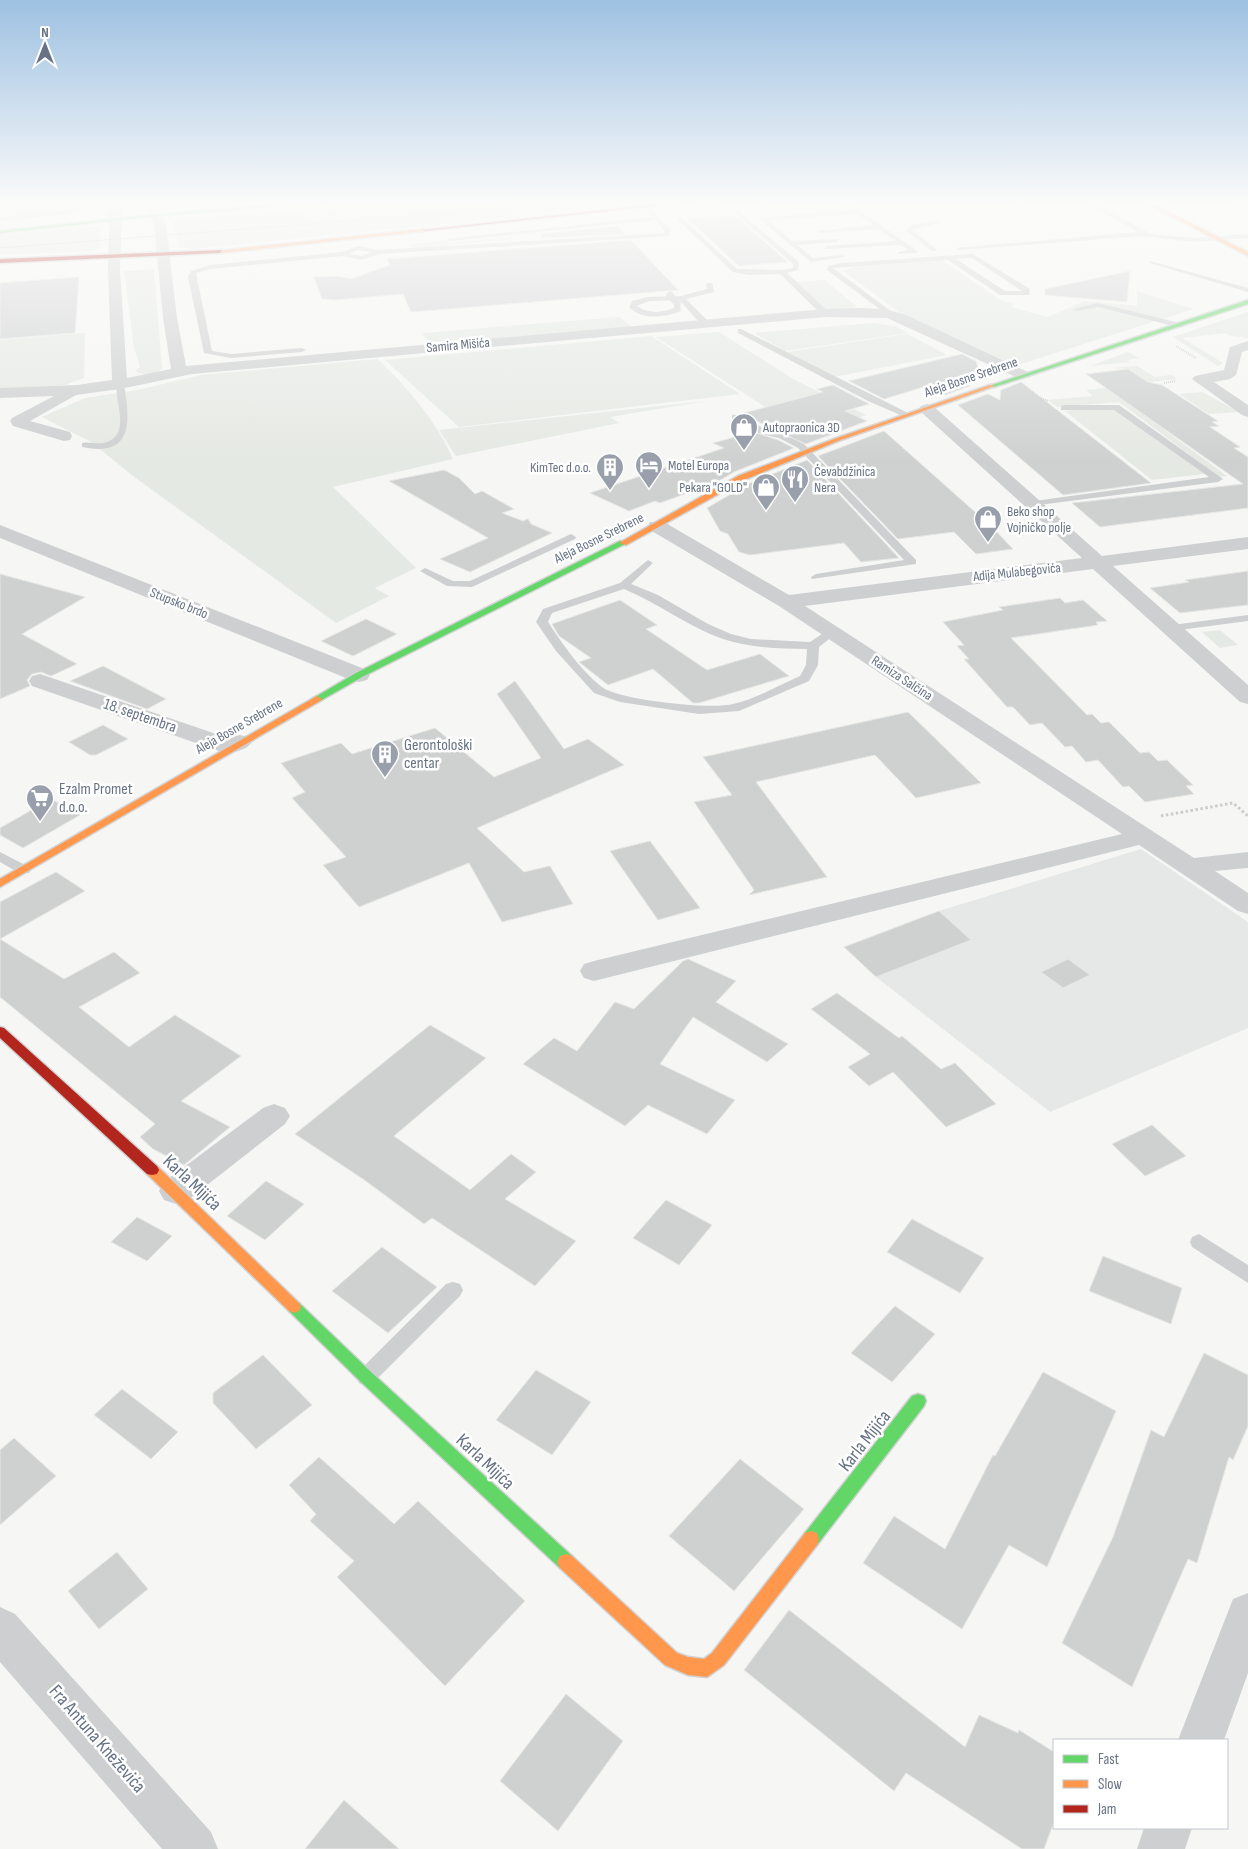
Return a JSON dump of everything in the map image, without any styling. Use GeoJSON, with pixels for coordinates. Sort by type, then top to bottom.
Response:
{"type":"FeatureCollection","features":[{"type":"Feature","properties":{"kind":"street"},"geometry":{"type":"LineString","coordinates":[[116,289],[120,384]]}},
{"type":"Feature","properties":{"kind":"street"},"geometry":{"type":"LineString","coordinates":[[167,289],[179,371]]}},
{"type":"Feature","properties":{"kind":"street","name":"Aleja Bosne Srebrene"},"geometry":{"type":"LineString","coordinates":[[0,884],[240,742],[359,675],[657,526],[741,478],[807,451],[908,415],[1248,302]]}},
{"type":"Feature","properties":{"kind":"street","name":"Samira Mišića"},"geometry":{"type":"LineString","coordinates":[[76,390],[120,384],[179,371],[705,323],[860,312],[889,314],[1024,375]]}},
{"type":"Feature","properties":{"kind":"street"},"geometry":{"type":"LineString","coordinates":[[1248,345],[1235,350],[1231,372],[1225,376],[1200,379],[1248,412]]}},
{"type":"Feature","properties":{"kind":"street"},"geometry":{"type":"LineString","coordinates":[[0,392],[76,390]]}},
{"type":"Feature","properties":{"kind":"street"},"geometry":{"type":"LineString","coordinates":[[64,436],[19,423],[18,421],[76,390]]}},
{"type":"Feature","properties":{"kind":"street"},"geometry":{"type":"LineString","coordinates":[[926,409],[1100,562],[1248,697]]}},
{"type":"Feature","properties":{"kind":"street","name":"Ramiza Salčina"},"geometry":{"type":"LineString","coordinates":[[657,526],[786,602],[1150,826],[1190,866],[1248,906]]}},
{"type":"Feature","properties":{"kind":"street","name":"Stupsko brdo"},"geometry":{"type":"LineString","coordinates":[[0,531],[359,675]]}},
{"type":"Feature","properties":{"kind":"street","name":"Adija Mulabegovića"},"geometry":{"type":"LineString","coordinates":[[786,602],[1248,543]]}},
{"type":"Feature","properties":{"kind":"street","name":"18. septembra"},"geometry":{"type":"LineString","coordinates":[[40,682],[227,746],[240,742]]}},
{"type":"Feature","properties":{"kind":"street"},"geometry":{"type":"LineString","coordinates":[[594,971],[1150,826]]}},
{"type":"Feature","properties":{"kind":"street"},"geometry":{"type":"LineString","coordinates":[[1190,866],[1248,860]]}},
{"type":"Feature","properties":{"kind":"street","name":"Karla Mijića"},"geometry":{"type":"LineString","coordinates":[[0,1031],[176,1191],[366,1376],[671,1659],[688,1666],[707,1668],[718,1659],[918,1401]]}},
{"type":"Feature","properties":{"kind":"street"},"geometry":{"type":"LineString","coordinates":[[176,1191],[274,1116]]}},
{"type":"Feature","properties":{"kind":"street"},"geometry":{"type":"LineString","coordinates":[[1201,1739],[1248,1614]]}},
{"type":"Feature","properties":{"kind":"street","name":"Fra Antuna Kneževića"},"geometry":{"type":"LineString","coordinates":[[0,1629],[194,1849]]}},
{"type":"Feature","properties":{"kind":"street"},"geometry":{"type":"LineString","coordinates":[[1160,1849],[1168,1829]]}},
{"type":"Feature","properties":{"kind":"lane"},"geometry":{"type":"LineString","coordinates":[[195,289],[208,353],[231,356],[302,350]]}},
{"type":"Feature","properties":{"kind":"lane"},"geometry":{"type":"LineString","coordinates":[[679,300],[678,309],[665,313],[641,312],[633,307],[635,303],[643,300],[679,300],[711,289]]}},
{"type":"Feature","properties":{"kind":"lane"},"geometry":{"type":"LineString","coordinates":[[800,289],[825,313]]}},
{"type":"Feature","properties":{"kind":"lane"},"geometry":{"type":"LineString","coordinates":[[856,289],[889,314]]}},
{"type":"Feature","properties":{"kind":"lane"},"geometry":{"type":"LineString","coordinates":[[997,289],[1003,293],[1026,293],[1027,291],[1024,289]]}},
{"type":"Feature","properties":{"kind":"lane"},"geometry":{"type":"LineString","coordinates":[[669,293],[705,323]]}},
{"type":"Feature","properties":{"kind":"lane"},"geometry":{"type":"LineString","coordinates":[[1076,309],[1098,305],[1177,325]]}},
{"type":"Feature","properties":{"kind":"lane"},"geometry":{"type":"LineString","coordinates":[[741,331],[871,399],[908,415]]}},
{"type":"Feature","properties":{"kind":"lane"},"geometry":{"type":"LineString","coordinates":[[85,445],[111,444],[122,436],[126,428],[120,384]]}},
{"type":"Feature","properties":{"kind":"lane"},"geometry":{"type":"LineString","coordinates":[[1034,504],[1218,479],[1116,406],[1064,408]]}},
{"type":"Feature","properties":{"kind":"lane"},"geometry":{"type":"LineString","coordinates":[[735,417],[764,432],[782,436],[807,451],[912,562],[816,577]]}},
{"type":"Feature","properties":{"kind":"lane"},"geometry":{"type":"LineString","coordinates":[[425,571],[451,584],[472,584],[570,538]]}},
{"type":"Feature","properties":{"kind":"lane"},"geometry":{"type":"LineString","coordinates":[[648,563],[624,585],[547,611],[542,622],[560,649],[598,690],[620,698],[699,710],[734,708],[805,678],[812,665],[813,646]]}},
{"type":"Feature","properties":{"kind":"lane"},"geometry":{"type":"LineString","coordinates":[[624,585],[654,597],[704,626],[727,636],[775,645],[813,646],[832,632]]}},
{"type":"Feature","properties":{"kind":"lane"},"geometry":{"type":"LineString","coordinates":[[1172,628],[1248,618]]}},
{"type":"Feature","properties":{"kind":"lane"},"geometry":{"type":"LineString","coordinates":[[0,856],[24,870]]}},
{"type":"Feature","properties":{"kind":"lane"},"geometry":{"type":"LineString","coordinates":[[1199,1242],[1248,1275]]}},
{"type":"Feature","properties":{"kind":"lane"},"geometry":{"type":"LineString","coordinates":[[366,1376],[453,1290]]}},
{"type":"Feature","properties":{"kind":"path"},"geometry":{"type":"LineString","coordinates":[[1027,394],[1064,408]]}},
{"type":"Feature","properties":{"kind":"path"},"geometry":{"type":"LineString","coordinates":[[1150,826],[1233,803],[1248,816]]}},
{"type":"Feature","properties":{"kind":"shaded area"},"geometry":{"type":"Polygon","coordinates":[[[126,289],[156,289],[162,369],[153,374],[135,371],[140,367],[134,348],[126,289]]]}},
{"type":"Feature","properties":{"kind":"shaded area"},"geometry":{"type":"Polygon","coordinates":[[[803,289],[836,289],[857,307],[824,310],[803,289]]]}},
{"type":"Feature","properties":{"kind":"shaded area"},"geometry":{"type":"Polygon","coordinates":[[[868,289],[984,289],[1000,300],[1014,304],[1011,307],[1048,317],[1085,301],[1137,306],[1137,291],[1193,309],[1021,364],[1011,363],[903,315],[868,289]]]}},
{"type":"Feature","properties":{"kind":"shaded area"},"geometry":{"type":"Polygon","coordinates":[[[1248,312],[1248,339],[1225,333],[1182,338],[1223,363],[1218,366],[1173,337],[1248,312]]]}},
{"type":"Feature","properties":{"kind":"shaded area"},"geometry":{"type":"Polygon","coordinates":[[[620,317],[631,327],[446,343],[427,340],[422,333],[620,317]]]}},
{"type":"Feature","properties":{"kind":"shaded area"},"geometry":{"type":"Polygon","coordinates":[[[875,323],[897,327],[908,333],[785,351],[754,333],[875,323]]]}},
{"type":"Feature","properties":{"kind":"shaded area"},"geometry":{"type":"Polygon","coordinates":[[[719,332],[795,380],[866,415],[811,436],[656,337],[719,332]]]}},
{"type":"Feature","properties":{"kind":"shaded area"},"geometry":{"type":"Polygon","coordinates":[[[85,333],[84,378],[65,385],[0,389],[0,340],[85,333]]]}},
{"type":"Feature","properties":{"kind":"shaded area"},"geometry":{"type":"Polygon","coordinates":[[[907,334],[947,355],[834,377],[787,352],[907,334]]]}},
{"type":"Feature","properties":{"kind":"shaded area"},"geometry":{"type":"Polygon","coordinates":[[[651,336],[740,394],[459,427],[385,360],[651,336]]]}},
{"type":"Feature","properties":{"kind":"shaded area"},"geometry":{"type":"Polygon","coordinates":[[[1128,352],[1139,358],[1127,360],[1130,362],[1090,366],[1128,352]]]}},
{"type":"Feature","properties":{"kind":"shaded area"},"geometry":{"type":"Polygon","coordinates":[[[377,359],[399,380],[430,418],[447,445],[453,459],[333,487],[416,568],[375,588],[389,596],[336,623],[133,476],[91,442],[42,417],[85,398],[138,390],[201,375],[377,359]]]}},
{"type":"Feature","properties":{"kind":"shaded area"},"geometry":{"type":"Polygon","coordinates":[[[1137,366],[1155,377],[1172,375],[1177,379],[1149,382],[1129,369],[1111,368],[1137,366]]]}},
{"type":"Feature","properties":{"kind":"shaded area"},"geometry":{"type":"Polygon","coordinates":[[[1116,387],[1166,431],[1227,476],[1219,477],[1119,402],[1057,407],[1048,400],[1093,396],[1086,390],[1116,387]]]}},
{"type":"Feature","properties":{"kind":"shaded area"},"geometry":{"type":"Polygon","coordinates":[[[1202,392],[1239,412],[1209,414],[1179,394],[1202,392]]]}},
{"type":"Feature","properties":{"kind":"shaded area"},"geometry":{"type":"Polygon","coordinates":[[[706,401],[610,417],[619,423],[456,456],[439,430],[706,401]]]}},
{"type":"Feature","properties":{"kind":"shaded area"},"geometry":{"type":"Polygon","coordinates":[[[1111,407],[1205,474],[1152,480],[1065,411],[1111,407]]]}},
{"type":"Feature","properties":{"kind":"shaded area"},"geometry":{"type":"Polygon","coordinates":[[[1220,630],[1238,645],[1220,648],[1202,632],[1220,630]]]}},
{"type":"Feature","properties":{"kind":"shaded area"},"geometry":{"type":"Polygon","coordinates":[[[1141,849],[1248,922],[1248,1028],[1050,1112],[876,977],[970,940],[939,911],[1141,849]]]}},
{"type":"Feature","properties":{"kind":"building"},"geometry":{"type":"Polygon","coordinates":[[[0,289],[78,289],[75,333],[0,339],[0,289]]]}},
{"type":"Feature","properties":{"kind":"building"},"geometry":{"type":"Polygon","coordinates":[[[318,289],[678,290],[411,312],[403,294],[335,300],[322,299],[318,289]]]}},
{"type":"Feature","properties":{"kind":"building"},"geometry":{"type":"Polygon","coordinates":[[[1045,289],[1128,289],[1127,302],[1045,295],[1045,289]]]}},
{"type":"Feature","properties":{"kind":"building"},"geometry":{"type":"Polygon","coordinates":[[[962,354],[976,361],[979,371],[953,378],[970,386],[945,395],[933,384],[884,399],[849,381],[962,354]]]}},
{"type":"Feature","properties":{"kind":"building"},"geometry":{"type":"Polygon","coordinates":[[[1128,369],[1148,382],[1162,385],[1218,421],[1212,422],[1219,426],[1210,427],[1240,447],[1234,448],[1248,457],[1248,508],[1100,527],[1072,503],[1243,484],[1086,374],[1128,369]]]}},
{"type":"Feature","properties":{"kind":"building"},"geometry":{"type":"Polygon","coordinates":[[[1021,382],[1151,483],[1063,495],[958,405],[988,394],[1000,400],[1001,390],[1021,382]]]}},
{"type":"Feature","properties":{"kind":"building"},"geometry":{"type":"Polygon","coordinates":[[[833,385],[869,404],[845,411],[867,421],[806,444],[769,428],[744,413],[823,392],[817,389],[833,385]]]}},
{"type":"Feature","properties":{"kind":"building"},"geometry":{"type":"Polygon","coordinates":[[[884,431],[993,528],[1013,549],[976,554],[954,532],[898,539],[818,456],[884,431]]]}},
{"type":"Feature","properties":{"kind":"building"},"geometry":{"type":"Polygon","coordinates":[[[754,432],[794,448],[734,472],[698,493],[696,490],[660,503],[655,501],[629,511],[590,493],[724,448],[713,443],[754,432]]]}},
{"type":"Feature","properties":{"kind":"building"},"geometry":{"type":"Polygon","coordinates":[[[807,460],[899,558],[861,562],[844,543],[750,555],[739,552],[728,534],[720,531],[707,508],[748,484],[807,460]]]}},
{"type":"Feature","properties":{"kind":"building"},"geometry":{"type":"Polygon","coordinates":[[[444,470],[459,478],[475,494],[482,491],[514,509],[502,513],[523,521],[528,519],[531,524],[552,533],[470,572],[440,559],[488,538],[389,481],[444,470]]]}},
{"type":"Feature","properties":{"kind":"building"},"geometry":{"type":"Polygon","coordinates":[[[1248,571],[1248,605],[1180,613],[1150,588],[1189,582],[1185,580],[1248,571]]]}},
{"type":"Feature","properties":{"kind":"building"},"geometry":{"type":"Polygon","coordinates":[[[0,574],[85,597],[22,634],[77,664],[51,676],[41,672],[32,674],[27,680],[30,686],[0,699],[0,574]]]}},
{"type":"Feature","properties":{"kind":"building"},"geometry":{"type":"Polygon","coordinates":[[[1060,598],[1065,603],[1083,600],[1107,621],[1096,622],[1098,625],[1011,638],[1087,715],[1092,714],[1101,723],[1109,722],[1140,753],[1149,752],[1158,761],[1167,760],[1193,785],[1186,786],[1194,794],[1145,802],[1129,786],[1123,787],[1098,760],[1086,762],[1072,746],[1065,747],[1042,723],[1030,725],[1013,707],[1007,707],[964,659],[969,659],[957,646],[964,645],[943,622],[1003,610],[999,607],[1060,598]]]}},
{"type":"Feature","properties":{"kind":"building"},"geometry":{"type":"Polygon","coordinates":[[[620,600],[657,625],[646,629],[707,670],[760,654],[789,676],[699,703],[693,703],[653,669],[608,685],[579,662],[591,658],[559,636],[552,624],[620,600]]]}},
{"type":"Feature","properties":{"kind":"building"},"geometry":{"type":"Polygon","coordinates":[[[366,619],[397,634],[353,656],[321,641],[366,619]]]}},
{"type":"Feature","properties":{"kind":"building"},"geometry":{"type":"Polygon","coordinates":[[[103,666],[166,699],[147,709],[70,681],[103,666]]]}},
{"type":"Feature","properties":{"kind":"building"},"geometry":{"type":"Polygon","coordinates":[[[515,681],[564,749],[588,739],[624,765],[477,828],[524,872],[550,866],[573,904],[502,922],[469,863],[359,907],[323,865],[346,857],[292,798],[305,792],[281,763],[341,743],[352,754],[435,728],[494,777],[541,758],[497,694],[515,681]]]}},
{"type":"Feature","properties":{"kind":"building"},"geometry":{"type":"Polygon","coordinates":[[[908,712],[981,783],[916,798],[875,755],[756,782],[827,877],[749,895],[754,890],[694,802],[732,795],[703,757],[908,712]]]}},
{"type":"Feature","properties":{"kind":"building"},"geometry":{"type":"Polygon","coordinates":[[[103,725],[128,739],[96,755],[90,755],[69,742],[103,725]]]}},
{"type":"Feature","properties":{"kind":"building","name":"Ezalm Promet d.o.o."},"geometry":{"type":"Polygon","coordinates":[[[51,799],[80,815],[23,848],[0,835],[0,828],[51,799]]]}},
{"type":"Feature","properties":{"kind":"building"},"geometry":{"type":"Polygon","coordinates":[[[650,841],[700,908],[658,920],[610,851],[650,841]]]}},
{"type":"Feature","properties":{"kind":"building"},"geometry":{"type":"Polygon","coordinates":[[[56,872],[85,891],[0,939],[0,902],[56,872]]]}},
{"type":"Feature","properties":{"kind":"building"},"geometry":{"type":"Polygon","coordinates":[[[939,911],[971,940],[876,977],[844,947],[939,911]]]}},
{"type":"Feature","properties":{"kind":"building"},"geometry":{"type":"Polygon","coordinates":[[[0,939],[64,979],[114,952],[140,973],[79,1007],[129,1047],[175,1015],[241,1056],[181,1101],[230,1127],[184,1165],[153,1149],[140,1137],[155,1124],[0,997],[0,939]]]}},
{"type":"Feature","properties":{"kind":"building"},"geometry":{"type":"Polygon","coordinates":[[[688,959],[736,981],[716,1002],[788,1044],[767,1062],[693,1017],[660,1064],[735,1100],[707,1134],[648,1105],[625,1126],[523,1064],[554,1038],[577,1051],[615,1002],[634,1009],[683,961],[688,959]]]}},
{"type":"Feature","properties":{"kind":"building"},"geometry":{"type":"Polygon","coordinates":[[[1068,959],[1090,975],[1063,988],[1041,972],[1068,959]]]}},
{"type":"Feature","properties":{"kind":"building"},"geometry":{"type":"Polygon","coordinates":[[[837,993],[899,1038],[902,1036],[941,1069],[955,1063],[996,1104],[946,1127],[893,1072],[869,1086],[848,1067],[870,1054],[811,1009],[837,993]]]}},
{"type":"Feature","properties":{"kind":"building"},"geometry":{"type":"Polygon","coordinates":[[[430,1025],[486,1058],[394,1136],[470,1190],[511,1154],[536,1172],[505,1199],[576,1241],[535,1286],[432,1218],[424,1224],[363,1179],[295,1134],[430,1025]]]}},
{"type":"Feature","properties":{"kind":"building"},"geometry":{"type":"Polygon","coordinates":[[[1152,1125],[1186,1156],[1145,1176],[1112,1144],[1152,1125]]]}},
{"type":"Feature","properties":{"kind":"building"},"geometry":{"type":"Polygon","coordinates":[[[266,1181],[304,1204],[265,1240],[227,1216],[266,1181]]]}},
{"type":"Feature","properties":{"kind":"building"},"geometry":{"type":"Polygon","coordinates":[[[666,1200],[712,1225],[679,1265],[633,1238],[666,1200]]]}},
{"type":"Feature","properties":{"kind":"building"},"geometry":{"type":"Polygon","coordinates":[[[137,1217],[172,1236],[147,1261],[111,1242],[137,1217]]]}},
{"type":"Feature","properties":{"kind":"building"},"geometry":{"type":"Polygon","coordinates":[[[912,1219],[984,1258],[960,1293],[887,1252],[912,1219]]]}},
{"type":"Feature","properties":{"kind":"building"},"geometry":{"type":"Polygon","coordinates":[[[382,1247],[437,1287],[388,1333],[332,1291],[382,1247]]]}},
{"type":"Feature","properties":{"kind":"building"},"geometry":{"type":"Polygon","coordinates":[[[1103,1256],[1182,1288],[1171,1324],[1089,1291],[1103,1256]]]}},
{"type":"Feature","properties":{"kind":"building"},"geometry":{"type":"Polygon","coordinates":[[[895,1306],[935,1334],[892,1382],[851,1353],[895,1306]]]}},
{"type":"Feature","properties":{"kind":"building"},"geometry":{"type":"Polygon","coordinates":[[[1204,1353],[1248,1375],[1248,1426],[1233,1460],[1229,1457],[1197,1563],[1188,1559],[1132,1687],[1062,1643],[1113,1537],[1151,1430],[1164,1437],[1204,1353]]]}},
{"type":"Feature","properties":{"kind":"building"},"geometry":{"type":"Polygon","coordinates":[[[263,1355],[312,1405],[256,1449],[213,1403],[213,1393],[263,1355]]]}},
{"type":"Feature","properties":{"kind":"building"},"geometry":{"type":"Polygon","coordinates":[[[536,1370],[591,1402],[552,1455],[496,1420],[536,1370]]]}},
{"type":"Feature","properties":{"kind":"building"},"geometry":{"type":"Polygon","coordinates":[[[1043,1372],[1116,1411],[1047,1567],[1009,1545],[962,1629],[863,1563],[894,1516],[945,1549],[993,1455],[995,1456],[1043,1372]]]}},
{"type":"Feature","properties":{"kind":"building"},"geometry":{"type":"Polygon","coordinates":[[[122,1389],[178,1432],[151,1459],[94,1415],[122,1389]]]}},
{"type":"Feature","properties":{"kind":"building"},"geometry":{"type":"Polygon","coordinates":[[[14,1438],[56,1476],[0,1525],[0,1450],[14,1438]]]}},
{"type":"Feature","properties":{"kind":"building"},"geometry":{"type":"Polygon","coordinates":[[[319,1457],[394,1524],[418,1501],[525,1601],[445,1686],[337,1577],[354,1561],[310,1521],[316,1514],[289,1485],[319,1457]]]}},
{"type":"Feature","properties":{"kind":"building"},"geometry":{"type":"Polygon","coordinates":[[[740,1459],[804,1509],[734,1591],[669,1536],[740,1459]]]}},
{"type":"Feature","properties":{"kind":"building"},"geometry":{"type":"Polygon","coordinates":[[[117,1552],[148,1589],[99,1629],[68,1591],[117,1552]]]}},
{"type":"Feature","properties":{"kind":"building"},"geometry":{"type":"Polygon","coordinates":[[[789,1610],[965,1747],[979,1715],[1018,1733],[1019,1730],[1053,1751],[1053,1825],[1044,1849],[1022,1849],[906,1773],[894,1791],[744,1670],[789,1610]]]}},
{"type":"Feature","properties":{"kind":"building"},"geometry":{"type":"Polygon","coordinates":[[[566,1694],[623,1741],[558,1831],[500,1781],[566,1694]]]}},
{"type":"Feature","properties":{"kind":"building"},"geometry":{"type":"Polygon","coordinates":[[[344,1800],[399,1849],[305,1849],[344,1800]]]}},
{"type":"Feature","properties":{"kind":"traffic: fast"},"geometry":{"type":"LineString","coordinates":[[992,386],[1248,302]]}},
{"type":"Feature","properties":{"kind":"traffic: fast"},"geometry":{"type":"LineString","coordinates":[[317,699],[359,675],[623,543]]}},
{"type":"Feature","properties":{"kind":"traffic: fast"},"geometry":{"type":"LineString","coordinates":[[294,1307],[366,1377],[566,1562]]}},
{"type":"Feature","properties":{"kind":"traffic: fast"},"geometry":{"type":"LineString","coordinates":[[811,1539],[918,1401]]}},
{"type":"Feature","properties":{"kind":"traffic: slow"},"geometry":{"type":"LineString","coordinates":[[623,543],[741,478],[836,440],[992,386]]}},
{"type":"Feature","properties":{"kind":"traffic: slow"},"geometry":{"type":"LineString","coordinates":[[0,884],[317,699]]}},
{"type":"Feature","properties":{"kind":"traffic: slow"},"geometry":{"type":"LineString","coordinates":[[152,1170],[294,1307]]}},
{"type":"Feature","properties":{"kind":"traffic: slow"},"geometry":{"type":"LineString","coordinates":[[566,1562],[671,1659],[688,1666],[707,1668],[718,1659],[811,1539]]}},
{"type":"Feature","properties":{"kind":"traffic: jam"},"geometry":{"type":"LineString","coordinates":[[0,1031],[152,1170]]}},
{"type":"Feature","properties":{"kind":"place","name":"Autopraonica 3D"},"geometry":{"type":"Point","coordinates":[744,451]}},
{"type":"Feature","properties":{"kind":"place","name":"Motel Europa"},"geometry":{"type":"Point","coordinates":[649,489]}},
{"type":"Feature","properties":{"kind":"place","name":"KimTec d.o.o."},"geometry":{"type":"Point","coordinates":[610,491]}},
{"type":"Feature","properties":{"kind":"place","name":"Ćevabdžinica Nera"},"geometry":{"type":"Point","coordinates":[795,503]}},
{"type":"Feature","properties":{"kind":"place","name":"Pekara \"GOLD\""},"geometry":{"type":"Point","coordinates":[766,511]}},
{"type":"Feature","properties":{"kind":"place","name":"Beko shop Vojničko polje"},"geometry":{"type":"Point","coordinates":[988,543]}},
{"type":"Feature","properties":{"kind":"place","name":"Gerontološki centar"},"geometry":{"type":"Point","coordinates":[385,778]}},
{"type":"Feature","properties":{"kind":"place","name":"Ezalm Promet d.o.o."},"geometry":{"type":"Point","coordinates":[40,822]}}]}
